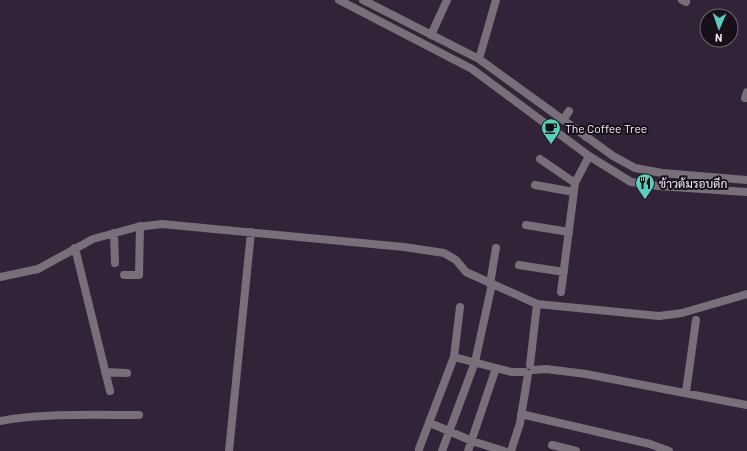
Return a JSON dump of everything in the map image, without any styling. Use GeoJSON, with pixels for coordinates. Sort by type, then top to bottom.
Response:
{"type":"FeatureCollection","features":[{"type":"Feature","properties":{"kind":"street"},"geometry":{"type":"LineString","coordinates":[[339,0],[472,69],[589,156],[631,182],[658,186],[747,192]]}},
{"type":"Feature","properties":{"kind":"street"},"geometry":{"type":"LineString","coordinates":[[363,0],[478,59],[612,156],[635,168],[662,173],[747,180]]}},
{"type":"Feature","properties":{"kind":"street"},"geometry":{"type":"LineString","coordinates":[[431,35],[447,0]]}},
{"type":"Feature","properties":{"kind":"street"},"geometry":{"type":"LineString","coordinates":[[478,59],[496,0]]}},
{"type":"Feature","properties":{"kind":"street"},"geometry":{"type":"LineString","coordinates":[[416,40],[422,30]]}},
{"type":"Feature","properties":{"kind":"street"},"geometry":{"type":"LineString","coordinates":[[563,120],[569,111]]}},
{"type":"Feature","properties":{"kind":"street"},"geometry":{"type":"LineString","coordinates":[[586,137],[592,128]]}},
{"type":"Feature","properties":{"kind":"street"},"geometry":{"type":"LineString","coordinates":[[561,292],[575,183],[589,156]]}},
{"type":"Feature","properties":{"kind":"street"},"geometry":{"type":"LineString","coordinates":[[540,159],[575,183]]}},
{"type":"Feature","properties":{"kind":"street"},"geometry":{"type":"LineString","coordinates":[[535,185],[574,192]]}},
{"type":"Feature","properties":{"kind":"street"},"geometry":{"type":"LineString","coordinates":[[0,277],[38,269],[93,239],[140,226],[162,224],[404,247],[439,252],[452,257],[466,272],[537,304],[658,316],[682,313],[747,294]]}},
{"type":"Feature","properties":{"kind":"street"},"geometry":{"type":"LineString","coordinates":[[526,225],[569,232]]}},
{"type":"Feature","properties":{"kind":"street"},"geometry":{"type":"LineString","coordinates":[[124,275],[139,275],[140,226]]}},
{"type":"Feature","properties":{"kind":"street"},"geometry":{"type":"LineString","coordinates":[[229,451],[251,232]]}},
{"type":"Feature","properties":{"kind":"street"},"geometry":{"type":"LineString","coordinates":[[114,233],[115,263]]}},
{"type":"Feature","properties":{"kind":"street"},"geometry":{"type":"LineString","coordinates":[[74,248],[110,391]]}},
{"type":"Feature","properties":{"kind":"street"},"geometry":{"type":"LineString","coordinates":[[442,451],[475,362],[491,284],[496,248]]}},
{"type":"Feature","properties":{"kind":"street"},"geometry":{"type":"LineString","coordinates":[[519,265],[564,272]]}},
{"type":"Feature","properties":{"kind":"street"},"geometry":{"type":"LineString","coordinates":[[511,451],[521,414],[529,370],[537,304]]}},
{"type":"Feature","properties":{"kind":"street"},"geometry":{"type":"LineString","coordinates":[[419,449],[454,357],[460,307]]}},
{"type":"Feature","properties":{"kind":"street"},"geometry":{"type":"LineString","coordinates":[[686,392],[696,320]]}},
{"type":"Feature","properties":{"kind":"street"},"geometry":{"type":"LineString","coordinates":[[454,357],[511,372],[551,370],[586,374],[686,392],[747,405]]}},
{"type":"Feature","properties":{"kind":"street"},"geometry":{"type":"LineString","coordinates":[[468,451],[496,368]]}},
{"type":"Feature","properties":{"kind":"street"},"geometry":{"type":"LineString","coordinates":[[105,372],[126,373]]}},
{"type":"Feature","properties":{"kind":"street"},"geometry":{"type":"LineString","coordinates":[[521,414],[650,444],[669,451]]}},
{"type":"Feature","properties":{"kind":"street"},"geometry":{"type":"LineString","coordinates":[[0,421],[19,418],[75,415],[138,415]]}},
{"type":"Feature","properties":{"kind":"street"},"geometry":{"type":"LineString","coordinates":[[430,422],[449,432],[504,451]]}},
{"type":"Feature","properties":{"kind":"street"},"geometry":{"type":"LineString","coordinates":[[552,445],[576,451]]}},
{"type":"Feature","properties":{"kind":"place","name":"The Coffee Tree"},"geometry":{"type":"Point","coordinates":[551,145]}},
{"type":"Feature","properties":{"kind":"place","name":"ข้าวต้มรอบดึก"},"geometry":{"type":"Point","coordinates":[645,200]}}]}
